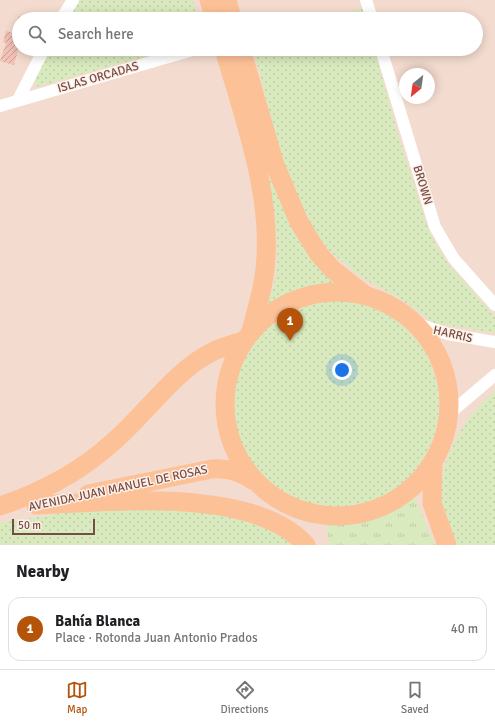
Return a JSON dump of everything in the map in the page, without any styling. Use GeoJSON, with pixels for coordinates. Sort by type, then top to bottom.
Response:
{"type":"FeatureCollection","features":[{"type":"Feature","properties":{"kind":"main road"},"geometry":{"type":"LineString","coordinates":[[209,0],[213,12]]}},
{"type":"Feature","properties":{"kind":"main road"},"geometry":{"type":"LineString","coordinates":[[227,0],[230,12]]}},
{"type":"Feature","properties":{"kind":"main road"},"geometry":{"type":"LineString","coordinates":[[226,56],[257,168],[264,209],[265,269],[248,336]]}},
{"type":"Feature","properties":{"kind":"main road"},"geometry":{"type":"LineString","coordinates":[[243,56],[275,165],[299,222],[318,253],[332,269],[368,297]]}},
{"type":"Feature","properties":{"kind":"main road"},"geometry":{"type":"LineString","coordinates":[[276,499],[299,510],[324,516],[350,516],[369,512],[398,499],[418,483],[433,462],[444,439],[449,414],[448,388],[442,364],[429,341],[412,322],[392,307],[368,297],[342,292],[317,294],[292,301],[270,314],[248,336],[232,364],[225,388],[225,414],[230,439],[241,462],[256,483],[301,521],[316,545]]}},
{"type":"Feature","properties":{"kind":"main road","name":"AVENIDA JUAN MANUEL DE ROSAS"},"geometry":{"type":"LineString","coordinates":[[0,506],[46,488],[79,469],[114,442],[187,368],[211,352],[248,336]]}},
{"type":"Feature","properties":{"kind":"main road"},"geometry":{"type":"LineString","coordinates":[[433,462],[432,503],[447,545]]}},
{"type":"Feature","properties":{"kind":"main road","name":"AVENIDA JUAN MANUEL DE ROSAS"},"geometry":{"type":"LineString","coordinates":[[0,512],[212,468],[224,468],[238,471],[256,483]]}},
{"type":"Feature","properties":{"kind":"main road"},"geometry":{"type":"LineString","coordinates":[[36,505],[159,502],[200,504],[238,510],[267,518],[292,531],[306,545]]}},
{"type":"Feature","properties":{"kind":"street"},"geometry":{"type":"LineString","coordinates":[[65,12],[73,0]]}},
{"type":"Feature","properties":{"kind":"street"},"geometry":{"type":"LineString","coordinates":[[368,0],[371,12]]}},
{"type":"Feature","properties":{"kind":"street"},"geometry":{"type":"LineString","coordinates":[[18,100],[40,56]]}},
{"type":"Feature","properties":{"kind":"street","name":"ISLAS ORCADAS"},"geometry":{"type":"LineString","coordinates":[[0,106],[172,56]]}},
{"type":"Feature","properties":{"kind":"street","name":"BROWN"},"geometry":{"type":"LineString","coordinates":[[383,56],[435,227],[454,259],[495,305]]}},
{"type":"Feature","properties":{"kind":"street","name":"HARRIS"},"geometry":{"type":"LineString","coordinates":[[412,322],[448,334],[495,342]]}},
{"type":"Feature","properties":{"kind":"street"},"geometry":{"type":"LineString","coordinates":[[449,414],[495,375]]}},
{"type":"Feature","properties":{"kind":"shaded area"},"geometry":{"type":"Polygon","coordinates":[[[0,0],[495,0],[495,545],[0,545],[0,0]]]}},
{"type":"Feature","properties":{"kind":"green space"},"geometry":{"type":"Polygon","coordinates":[[[79,0],[193,0],[197,12],[71,12],[79,0]]]}},
{"type":"Feature","properties":{"kind":"green space"},"geometry":{"type":"Polygon","coordinates":[[[363,8],[364,12],[348,12],[363,8]]]}},
{"type":"Feature","properties":{"kind":"green space"},"geometry":{"type":"Polygon","coordinates":[[[47,56],[148,56],[36,87],[35,82],[37,73],[47,56]]]}},
{"type":"Feature","properties":{"kind":"green space"},"geometry":{"type":"Polygon","coordinates":[[[255,56],[376,56],[399,137],[427,225],[436,245],[449,265],[495,316],[495,333],[434,323],[399,298],[364,279],[335,256],[321,242],[309,221],[282,159],[255,56]]]}},
{"type":"Feature","properties":{"kind":"green space"},"geometry":{"type":"Polygon","coordinates":[[[261,140],[342,286],[311,289],[292,295],[264,310],[274,284],[277,267],[277,249],[274,212],[261,140]]]}},
{"type":"Feature","properties":{"kind":"green space"},"geometry":{"type":"Polygon","coordinates":[[[335,300],[355,302],[384,312],[401,324],[415,338],[427,355],[431,364],[437,384],[439,404],[437,424],[427,453],[415,470],[401,484],[384,496],[375,500],[355,506],[335,508],[315,506],[286,496],[269,484],[255,470],[243,453],[239,444],[233,424],[231,404],[233,384],[243,355],[255,338],[269,324],[286,312],[295,308],[315,302],[335,300]]]}},
{"type":"Feature","properties":{"kind":"green space"},"geometry":{"type":"Polygon","coordinates":[[[495,391],[495,545],[456,545],[446,521],[441,495],[445,466],[450,451],[465,424],[484,401],[495,391]]]}},
{"type":"Feature","properties":{"kind":"green space"},"geometry":{"type":"Polygon","coordinates":[[[414,496],[435,545],[329,545],[326,525],[329,522],[352,521],[374,517],[395,509],[414,496]]]}},
{"type":"Feature","properties":{"kind":"green space"},"geometry":{"type":"Polygon","coordinates":[[[170,506],[256,520],[298,545],[0,545],[0,523],[93,508],[170,506]]]}},
{"type":"Feature","properties":{"kind":"building"},"geometry":{"type":"Polygon","coordinates":[[[6,31],[12,32],[12,56],[16,56],[14,65],[0,61],[6,43],[3,42],[6,31]]]}},
{"type":"Feature","properties":{"kind":"place","name":"Bahía Blanca"},"geometry":{"type":"Point","coordinates":[290,341]}}]}
